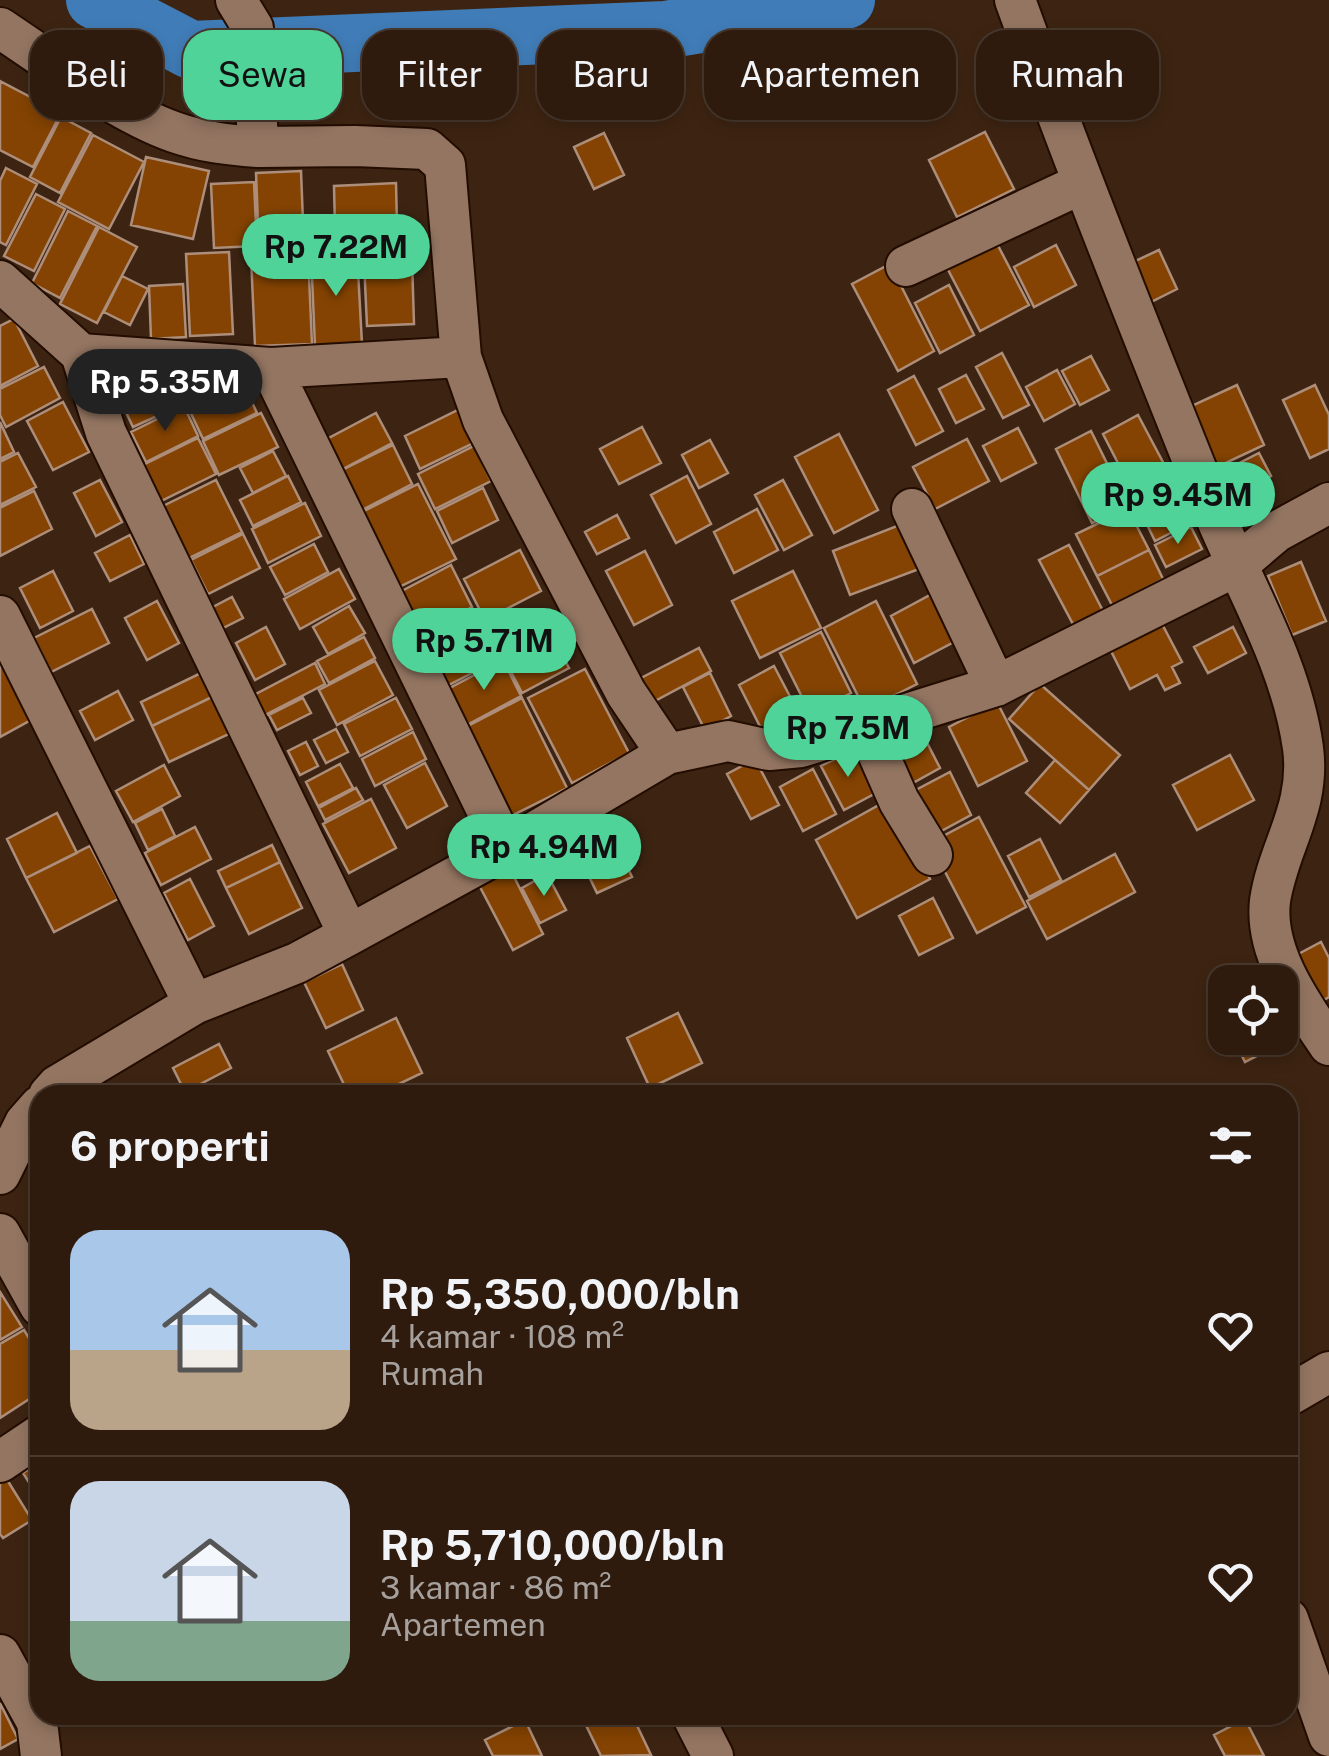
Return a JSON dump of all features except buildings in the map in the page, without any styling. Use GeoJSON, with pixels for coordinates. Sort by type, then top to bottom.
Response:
{"type":"FeatureCollection","features":[{"type":"Feature","properties":{"kind":"street"},"geometry":{"type":"LineString","coordinates":[[1015,0],[1081,184],[1236,566],[1288,677],[1304,754],[1300,807],[1272,893],[1271,934],[1296,998],[1329,1046]]}},
{"type":"Feature","properties":{"kind":"street"},"geometry":{"type":"LineString","coordinates":[[244,14],[255,77],[258,147]]}},
{"type":"Feature","properties":{"kind":"street"},"geometry":{"type":"LineString","coordinates":[[0,28],[106,97],[170,131],[213,144],[414,148],[427,149],[438,156],[448,180],[462,357],[483,420],[626,693],[667,754]]}},
{"type":"Feature","properties":{"kind":"street"},"geometry":{"type":"LineString","coordinates":[[906,266],[1081,184]]}},
{"type":"Feature","properties":{"kind":"street"},"geometry":{"type":"LineString","coordinates":[[0,281],[81,354],[106,433],[349,936]]}},
{"type":"Feature","properties":{"kind":"street"},"geometry":{"type":"LineString","coordinates":[[81,354],[270,368],[462,357]]}},
{"type":"Feature","properties":{"kind":"street"},"geometry":{"type":"LineString","coordinates":[[270,368],[506,849]]}},
{"type":"Feature","properties":{"kind":"street"},"geometry":{"type":"LineString","coordinates":[[60,1085],[194,1004],[349,936],[667,754],[728,740],[786,750],[996,686],[1236,566],[1276,532],[1329,503]]}},
{"type":"Feature","properties":{"kind":"street"},"geometry":{"type":"LineString","coordinates":[[912,510],[996,686]]}},
{"type":"Feature","properties":{"kind":"street"},"geometry":{"type":"LineString","coordinates":[[0,616],[194,1004]]}},
{"type":"Feature","properties":{"kind":"street"},"geometry":{"type":"LineString","coordinates":[[866,726],[899,801],[932,855]]}},
{"type":"Feature","properties":{"kind":"street"},"geometry":{"type":"LineString","coordinates":[[0,1174],[30,1117]]}},
{"type":"Feature","properties":{"kind":"street"},"geometry":{"type":"LineString","coordinates":[[0,1234],[30,1288]]}},
{"type":"Feature","properties":{"kind":"street"},"geometry":{"type":"LineString","coordinates":[[1298,1390],[1329,1372]]}},
{"type":"Feature","properties":{"kind":"street"},"geometry":{"type":"LineString","coordinates":[[0,1462],[30,1441]]}},
{"type":"Feature","properties":{"kind":"street"},"geometry":{"type":"LineString","coordinates":[[1298,1648],[1329,1736]]}},
{"type":"Feature","properties":{"kind":"street"},"geometry":{"type":"LineString","coordinates":[[0,1655],[30,1709]]}},
{"type":"Feature","properties":{"kind":"street"},"geometry":{"type":"LineString","coordinates":[[37,1725],[41,1756]]}},
{"type":"Feature","properties":{"kind":"street"},"geometry":{"type":"LineString","coordinates":[[697,1725],[712,1756]]}},
{"type":"Feature","properties":{"kind":"waterway"},"geometry":{"type":"LineString","coordinates":[[95,0],[191,50],[665,30],[846,0]]}}]}
